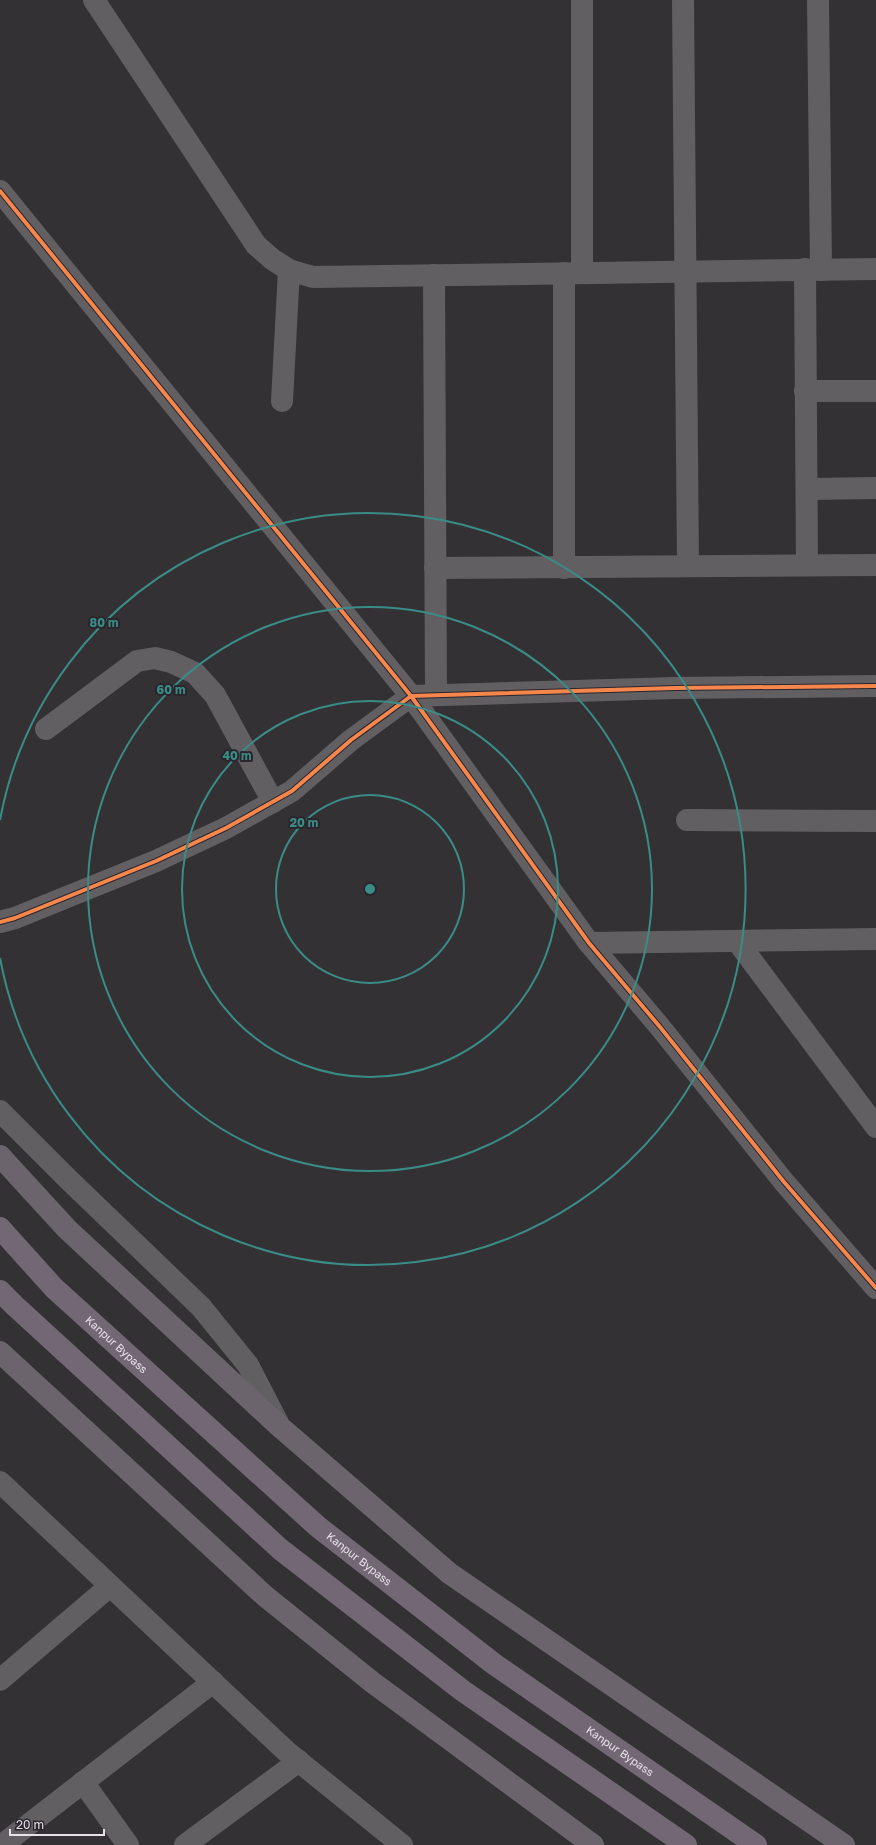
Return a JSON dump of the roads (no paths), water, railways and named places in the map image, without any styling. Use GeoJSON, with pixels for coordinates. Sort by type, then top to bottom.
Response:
{"type":"FeatureCollection","features":[{"type":"Feature","properties":{"kind":"highway","name":"Kanpur Bypass"},"geometry":{"type":"LineString","coordinates":[[0,1228],[54,1288],[317,1526],[494,1664],[756,1845]]}},
{"type":"Feature","properties":{"kind":"highway"},"geometry":{"type":"LineString","coordinates":[[0,1291],[280,1549],[463,1691],[686,1845]]}},
{"type":"Feature","properties":{"kind":"main road"},"geometry":{"type":"LineString","coordinates":[[0,1156],[67,1229],[279,1426],[449,1573],[844,1845]]}},
{"type":"Feature","properties":{"kind":"main road"},"geometry":{"type":"LineString","coordinates":[[0,1352],[265,1596],[372,1682],[593,1845]]}},
{"type":"Feature","properties":{"kind":"street"},"geometry":{"type":"LineString","coordinates":[[94,0],[256,244],[272,259],[289,270],[313,277],[876,269]]}},
{"type":"Feature","properties":{"kind":"street"},"geometry":{"type":"LineString","coordinates":[[564,568],[582,0]]}},
{"type":"Feature","properties":{"kind":"street"},"geometry":{"type":"LineString","coordinates":[[683,0],[688,566]]}},
{"type":"Feature","properties":{"kind":"street"},"geometry":{"type":"LineString","coordinates":[[807,565],[806,391],[813,270],[818,0]]}},
{"type":"Feature","properties":{"kind":"street"},"geometry":{"type":"LineString","coordinates":[[0,190],[411,696],[589,943],[660,1027],[784,1182],[876,1288]]}},
{"type":"Feature","properties":{"kind":"street"},"geometry":{"type":"LineString","coordinates":[[282,401],[289,270]]}},
{"type":"Feature","properties":{"kind":"street"},"geometry":{"type":"LineString","coordinates":[[434,275],[436,695]]}},
{"type":"Feature","properties":{"kind":"street"},"geometry":{"type":"LineString","coordinates":[[806,391],[876,391]]}},
{"type":"Feature","properties":{"kind":"street"},"geometry":{"type":"LineString","coordinates":[[806,489],[876,488]]}},
{"type":"Feature","properties":{"kind":"street"},"geometry":{"type":"LineString","coordinates":[[435,568],[876,565]]}},
{"type":"Feature","properties":{"kind":"street"},"geometry":{"type":"LineString","coordinates":[[46,730],[137,661],[155,658],[171,662],[194,673],[215,695],[273,802]]}},
{"type":"Feature","properties":{"kind":"street"},"geometry":{"type":"LineString","coordinates":[[0,922],[16,918],[156,861],[226,828],[292,792],[351,740],[411,696],[675,688],[876,686]]}},
{"type":"Feature","properties":{"kind":"street"},"geometry":{"type":"LineString","coordinates":[[687,820],[876,821]]}},
{"type":"Feature","properties":{"kind":"street"},"geometry":{"type":"LineString","coordinates":[[589,943],[876,939]]}},
{"type":"Feature","properties":{"kind":"street"},"geometry":{"type":"LineString","coordinates":[[737,941],[876,1127]]}},
{"type":"Feature","properties":{"kind":"street"},"geometry":{"type":"LineString","coordinates":[[0,1111],[69,1180],[201,1307],[248,1365],[279,1426]]}},
{"type":"Feature","properties":{"kind":"street"},"geometry":{"type":"LineString","coordinates":[[0,1482],[286,1751],[402,1845]]}},
{"type":"Feature","properties":{"kind":"street"},"geometry":{"type":"LineString","coordinates":[[0,1680],[110,1586]]}},
{"type":"Feature","properties":{"kind":"street"},"geometry":{"type":"LineString","coordinates":[[2,1845],[213,1682]]}},
{"type":"Feature","properties":{"kind":"street"},"geometry":{"type":"LineString","coordinates":[[185,1845],[299,1761]]}},
{"type":"Feature","properties":{"kind":"street"},"geometry":{"type":"LineString","coordinates":[[83,1782],[128,1845]]}}]}
